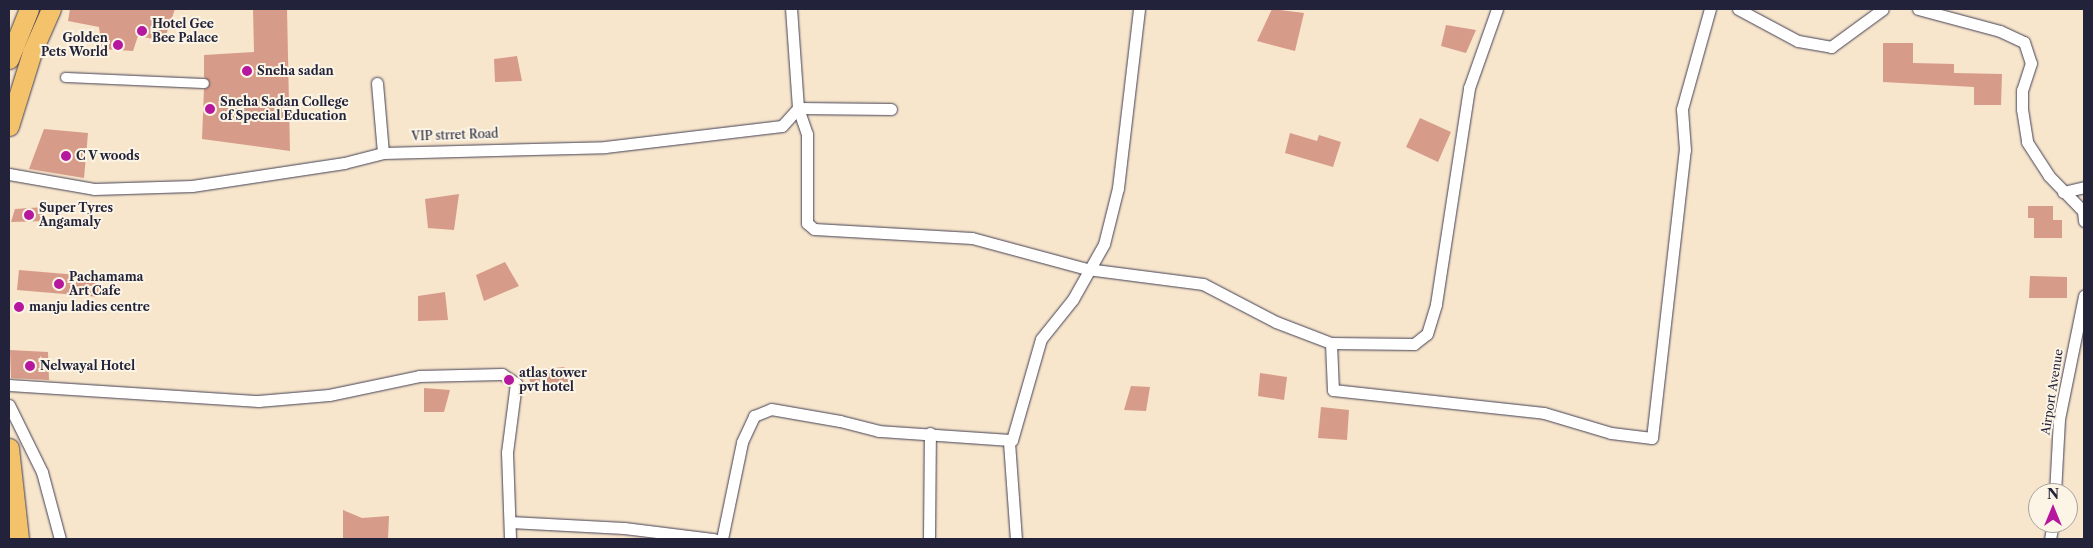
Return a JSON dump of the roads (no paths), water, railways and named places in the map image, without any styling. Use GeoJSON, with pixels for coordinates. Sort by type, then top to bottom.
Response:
{"type":"FeatureCollection","features":[{"type":"Feature","properties":{"kind":"highway"},"geometry":{"type":"LineString","coordinates":[[29,9],[11,49],[32,52]]}},
{"type":"Feature","properties":{"kind":"highway"},"geometry":{"type":"LineString","coordinates":[[9,126],[32,52],[52,9]]}},
{"type":"Feature","properties":{"kind":"highway"},"geometry":{"type":"LineString","coordinates":[[9,448],[19,519],[19,539]]}},
{"type":"Feature","properties":{"kind":"street"},"geometry":{"type":"LineString","coordinates":[[791,9],[798,108],[807,134],[807,223],[814,229],[972,238],[1088,269],[1203,284],[1276,322],[1331,343],[1414,344],[1427,334],[1436,304],[1469,88],[1497,9]]}},
{"type":"Feature","properties":{"kind":"street"},"geometry":{"type":"LineString","coordinates":[[1016,539],[1009,442],[1012,440],[1040,339],[1073,299],[1088,269],[1104,244],[1118,188],[1139,9]]}},
{"type":"Feature","properties":{"kind":"street"},"geometry":{"type":"LineString","coordinates":[[1331,343],[1333,390],[1544,413],[1611,433],[1652,438],[1685,150],[1682,109],[1710,9]]}},
{"type":"Feature","properties":{"kind":"street"},"geometry":{"type":"LineString","coordinates":[[1738,9],[1798,41],[1831,47],[1883,9]]}},
{"type":"Feature","properties":{"kind":"street"},"geometry":{"type":"LineString","coordinates":[[1918,9],[2000,31],[2024,42],[2031,63],[2022,90],[2022,110],[2027,142],[2035,158],[2063,192],[2083,211],[2084,221]]}},
{"type":"Feature","properties":{"kind":"street"},"geometry":{"type":"LineString","coordinates":[[65,77],[204,83]]}},
{"type":"Feature","properties":{"kind":"street"},"geometry":{"type":"LineString","coordinates":[[377,83],[383,153]]}},
{"type":"Feature","properties":{"kind":"street"},"geometry":{"type":"LineString","coordinates":[[798,108],[891,109]]}},
{"type":"Feature","properties":{"kind":"street","name":"VIP strret Road"},"geometry":{"type":"LineString","coordinates":[[9,174],[94,189],[192,186],[344,163],[383,153],[605,147],[782,126],[798,108]]}},
{"type":"Feature","properties":{"kind":"street"},"geometry":{"type":"LineString","coordinates":[[2063,192],[2084,187]]}},
{"type":"Feature","properties":{"kind":"street","name":"Airport Avenue"},"geometry":{"type":"LineString","coordinates":[[2056,483],[2060,419],[2082,315],[2084,296]]}},
{"type":"Feature","properties":{"kind":"street"},"geometry":{"type":"LineString","coordinates":[[9,385],[258,400],[329,395],[419,376],[502,374],[516,384],[507,452],[510,539]]}},
{"type":"Feature","properties":{"kind":"street"},"geometry":{"type":"LineString","coordinates":[[9,405],[42,472],[60,539]]}},
{"type":"Feature","properties":{"kind":"street"},"geometry":{"type":"LineString","coordinates":[[722,539],[742,442],[754,416],[771,409],[840,420],[879,431],[1009,442]]}},
{"type":"Feature","properties":{"kind":"street"},"geometry":{"type":"LineString","coordinates":[[929,539],[930,434]]}},
{"type":"Feature","properties":{"kind":"street"},"geometry":{"type":"LineString","coordinates":[[510,522],[624,528],[714,539]]}},
{"type":"Feature","properties":{"kind":"place","name":"Hotel Gee Bee Palace"},"geometry":{"type":"Point","coordinates":[142,31]}},
{"type":"Feature","properties":{"kind":"place","name":"Golden Pets World"},"geometry":{"type":"Point","coordinates":[118,45]}},
{"type":"Feature","properties":{"kind":"place","name":"Sneha sadan"},"geometry":{"type":"Point","coordinates":[247,71]}},
{"type":"Feature","properties":{"kind":"place","name":"Sneha Sadan College of Special Education"},"geometry":{"type":"Point","coordinates":[210,109]}},
{"type":"Feature","properties":{"kind":"place","name":"C V woods"},"geometry":{"type":"Point","coordinates":[66,156]}},
{"type":"Feature","properties":{"kind":"place","name":"Super Tyres Angamaly"},"geometry":{"type":"Point","coordinates":[29,215]}},
{"type":"Feature","properties":{"kind":"place","name":"Pachamama Art Cafe"},"geometry":{"type":"Point","coordinates":[59,284]}},
{"type":"Feature","properties":{"kind":"place","name":"manju ladies centre"},"geometry":{"type":"Point","coordinates":[19,307]}},
{"type":"Feature","properties":{"kind":"place","name":"Nelwayal Hotel"},"geometry":{"type":"Point","coordinates":[30,366]}},
{"type":"Feature","properties":{"kind":"place","name":"atlas tower pvt hotel"},"geometry":{"type":"Point","coordinates":[509,380]}}]}
